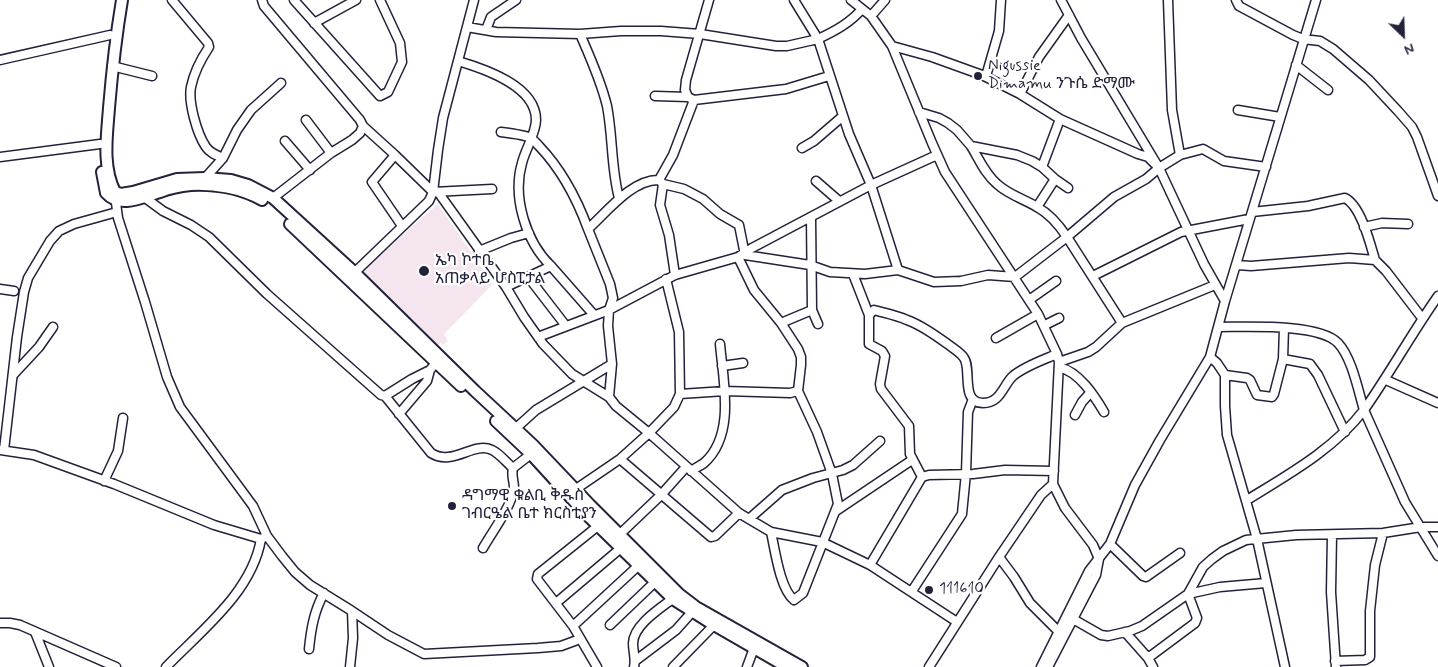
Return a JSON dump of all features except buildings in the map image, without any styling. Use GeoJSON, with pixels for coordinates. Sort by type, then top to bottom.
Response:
{"type":"FeatureCollection","features":[{"type":"Feature","properties":{"kind":"main road"},"geometry":{"type":"LineString","coordinates":[[117,0],[106,67],[100,144],[106,193],[128,201],[191,185],[230,188],[257,197],[269,204],[352,276]]}},
{"type":"Feature","properties":{"kind":"main road"},"geometry":{"type":"LineString","coordinates":[[115,196],[107,157],[112,66],[122,0]]}},
{"type":"Feature","properties":{"kind":"main road"},"geometry":{"type":"LineString","coordinates":[[115,196],[177,180],[205,178],[231,180],[248,185],[272,198],[352,276],[436,363],[531,454],[598,526],[655,582],[676,596],[802,667]]}},
{"type":"Feature","properties":{"kind":"main road"},"geometry":{"type":"LineString","coordinates":[[436,363],[547,458],[692,612],[787,667]]}},
{"type":"Feature","properties":{"kind":"street"},"geometry":{"type":"LineString","coordinates":[[172,0],[208,43],[209,47],[194,75],[190,97],[191,107],[205,146],[223,158]]}},
{"type":"Feature","properties":{"kind":"street"},"geometry":{"type":"LineString","coordinates":[[262,0],[264,6],[360,120],[363,126],[435,192],[468,233],[538,337],[572,374],[609,397],[616,406],[749,519],[771,532],[822,542],[870,565],[957,622]]}},
{"type":"Feature","properties":{"kind":"street"},"geometry":{"type":"LineString","coordinates":[[294,0],[380,96],[388,92],[402,62],[400,43],[380,0]]}},
{"type":"Feature","properties":{"kind":"street"},"geometry":{"type":"LineString","coordinates":[[314,23],[356,0]]}},
{"type":"Feature","properties":{"kind":"street"},"geometry":{"type":"LineString","coordinates":[[352,276],[435,192],[438,150],[443,118],[474,0]]}},
{"type":"Feature","properties":{"kind":"street"},"geometry":{"type":"LineString","coordinates":[[486,30],[491,17],[516,0]]}},
{"type":"Feature","properties":{"kind":"street"},"geometry":{"type":"LineString","coordinates":[[691,98],[685,90],[686,80],[710,0]]}},
{"type":"Feature","properties":{"kind":"street"},"geometry":{"type":"LineString","coordinates":[[794,0],[818,39],[849,134],[871,185],[898,270]]}},
{"type":"Feature","properties":{"kind":"street"},"geometry":{"type":"LineString","coordinates":[[851,0],[871,16],[892,46],[937,155],[946,172],[1045,325],[1057,354],[1059,364],[1053,484],[1065,508],[1093,545],[1099,559],[1096,575],[1073,619],[1044,666]]}},
{"type":"Feature","properties":{"kind":"street"},"geometry":{"type":"LineString","coordinates":[[871,16],[885,0]]}},
{"type":"Feature","properties":{"kind":"street"},"geometry":{"type":"LineString","coordinates":[[986,76],[999,30],[1001,0]]}},
{"type":"Feature","properties":{"kind":"street"},"geometry":{"type":"LineString","coordinates":[[1061,0],[1081,38],[1159,168],[1215,285],[1225,301]]}},
{"type":"Feature","properties":{"kind":"street"},"geometry":{"type":"LineString","coordinates":[[1168,0],[1172,110],[1180,155]]}},
{"type":"Feature","properties":{"kind":"street"},"geometry":{"type":"LineString","coordinates":[[1236,0],[1239,6],[1293,35],[1303,39],[1320,40],[1369,80],[1412,127],[1438,196]]}},
{"type":"Feature","properties":{"kind":"street"},"geometry":{"type":"LineString","coordinates":[[1044,666],[1058,631],[1089,571],[1110,544],[1135,485],[1210,357],[1225,301],[1316,0]]}},
{"type":"Feature","properties":{"kind":"street"},"geometry":{"type":"LineString","coordinates":[[467,27],[486,30],[580,34],[661,31],[700,34],[776,46],[787,46],[818,39],[833,32],[854,18],[862,9]]}},
{"type":"Feature","properties":{"kind":"street"},"geometry":{"type":"LineString","coordinates":[[1020,94],[1039,57],[1069,15]]}},
{"type":"Feature","properties":{"kind":"street"},"geometry":{"type":"LineString","coordinates":[[580,34],[600,83],[606,106],[618,198]]}},
{"type":"Feature","properties":{"kind":"street"},"geometry":{"type":"LineString","coordinates":[[0,60],[110,35]]}},
{"type":"Feature","properties":{"kind":"street"},"geometry":{"type":"LineString","coordinates":[[892,46],[932,57],[986,76],[1020,94],[1060,119],[1138,154],[1148,156],[1159,168]]}},
{"type":"Feature","properties":{"kind":"street"},"geometry":{"type":"LineString","coordinates":[[458,61],[480,68],[501,78],[519,88],[528,98],[536,120],[518,181],[520,204],[529,233],[536,247],[594,315]]}},
{"type":"Feature","properties":{"kind":"street"},"geometry":{"type":"LineString","coordinates":[[1296,64],[1328,90]]}},
{"type":"Feature","properties":{"kind":"street"},"geometry":{"type":"LineString","coordinates":[[112,66],[152,76]]}},
{"type":"Feature","properties":{"kind":"street"},"geometry":{"type":"LineString","coordinates":[[655,96],[691,98],[786,89],[829,76]]}},
{"type":"Feature","properties":{"kind":"street"},"geometry":{"type":"LineString","coordinates":[[205,178],[223,158],[237,130],[251,110],[281,83]]}},
{"type":"Feature","properties":{"kind":"street"},"geometry":{"type":"LineString","coordinates":[[675,275],[669,235],[660,205],[661,182],[673,155],[691,98]]}},
{"type":"Feature","properties":{"kind":"street"},"geometry":{"type":"LineString","coordinates":[[1238,110],[1280,117]]}},
{"type":"Feature","properties":{"kind":"street"},"geometry":{"type":"LineString","coordinates":[[919,112],[948,123],[957,130],[971,146],[983,167],[998,185],[1010,194],[1049,215],[1067,237],[1122,323]]}},
{"type":"Feature","properties":{"kind":"street"},"geometry":{"type":"LineString","coordinates":[[802,148],[814,141],[843,116]]}},
{"type":"Feature","properties":{"kind":"street"},"geometry":{"type":"LineString","coordinates":[[1042,167],[1060,119]]}},
{"type":"Feature","properties":{"kind":"street"},"geometry":{"type":"LineString","coordinates":[[306,120],[331,154]]}},
{"type":"Feature","properties":{"kind":"street"},"geometry":{"type":"LineString","coordinates":[[272,198],[360,133],[363,126]]}},
{"type":"Feature","properties":{"kind":"street"},"geometry":{"type":"LineString","coordinates":[[501,132],[531,138],[560,170],[580,207],[610,284],[613,298],[609,310],[608,326],[612,364],[609,397]]}},
{"type":"Feature","properties":{"kind":"street"},"geometry":{"type":"LineString","coordinates":[[285,140],[310,170]]}},
{"type":"Feature","properties":{"kind":"street"},"geometry":{"type":"LineString","coordinates":[[0,156],[100,144]]}},
{"type":"Feature","properties":{"kind":"street"},"geometry":{"type":"LineString","coordinates":[[971,146],[1017,155],[1032,161],[1068,188]]}},
{"type":"Feature","properties":{"kind":"street"},"geometry":{"type":"LineString","coordinates":[[742,256],[810,265],[830,272],[853,274],[898,270],[934,282],[947,282],[988,275],[1015,277],[1067,237],[1114,197],[1146,179],[1180,155],[1203,148],[1224,161],[1266,167]]}},
{"type":"Feature","properties":{"kind":"street"},"geometry":{"type":"LineString","coordinates":[[395,155],[372,182],[402,226]]}},
{"type":"Feature","properties":{"kind":"street"},"geometry":{"type":"LineString","coordinates":[[538,337],[609,310],[675,275],[742,256],[752,248],[839,201],[937,155]]}},
{"type":"Feature","properties":{"kind":"street"},"geometry":{"type":"LineString","coordinates":[[1037,207],[1055,179]]}},
{"type":"Feature","properties":{"kind":"street"},"geometry":{"type":"LineString","coordinates":[[588,229],[611,208],[618,198],[637,186],[654,180],[684,189],[703,199],[720,214],[739,225],[742,256],[754,290],[781,323],[801,357],[798,391],[817,432],[832,474],[838,504],[803,593],[794,600],[790,597],[784,585],[771,532]]}},
{"type":"Feature","properties":{"kind":"street"},"geometry":{"type":"LineString","coordinates":[[816,181],[839,201]]}},
{"type":"Feature","properties":{"kind":"street"},"geometry":{"type":"LineString","coordinates":[[435,192],[492,189]]}},
{"type":"Feature","properties":{"kind":"street"},"geometry":{"type":"LineString","coordinates":[[115,196],[116,212],[173,393],[195,429],[253,506],[264,537],[295,572],[310,586],[324,593],[388,635],[424,654],[561,646],[580,639]]}},
{"type":"Feature","properties":{"kind":"street"},"geometry":{"type":"LineString","coordinates":[[144,197],[163,211],[191,225],[209,237],[274,300],[374,391],[385,396],[431,453],[450,458],[480,448],[492,449],[513,468]]}},
{"type":"Feature","properties":{"kind":"street"},"geometry":{"type":"LineString","coordinates":[[1093,276],[1181,232],[1251,215],[1345,198],[1351,201],[1354,206],[1364,227],[1375,260],[1386,271],[1422,318]]}},
{"type":"Feature","properties":{"kind":"street"},"geometry":{"type":"LineString","coordinates":[[116,212],[59,230],[28,278],[24,292],[2,450],[34,455],[214,524],[264,537]]}},
{"type":"Feature","properties":{"kind":"street"},"geometry":{"type":"LineString","coordinates":[[811,217],[812,258],[810,265],[812,310],[818,324]]}},
{"type":"Feature","properties":{"kind":"street"},"geometry":{"type":"LineString","coordinates":[[1364,227],[1382,223],[1408,224]]}},
{"type":"Feature","properties":{"kind":"street"},"geometry":{"type":"LineString","coordinates":[[479,251],[529,233]]}},
{"type":"Feature","properties":{"kind":"street"},"geometry":{"type":"LineString","coordinates":[[1237,265],[1251,266],[1349,258],[1375,260]]}},
{"type":"Feature","properties":{"kind":"street"},"geometry":{"type":"LineString","coordinates":[[506,287],[529,278],[551,266]]}},
{"type":"Feature","properties":{"kind":"street"},"geometry":{"type":"LineString","coordinates":[[853,274],[869,315],[869,344],[882,351],[885,356],[880,384],[881,389],[909,426],[909,449],[912,460],[922,478]]}},
{"type":"Feature","properties":{"kind":"street"},"geometry":{"type":"LineString","coordinates":[[529,278],[566,326]]}},
{"type":"Feature","properties":{"kind":"street"},"geometry":{"type":"LineString","coordinates":[[576,489],[620,459],[649,433],[678,402],[680,394],[679,332],[666,279]]}},
{"type":"Feature","properties":{"kind":"street"},"geometry":{"type":"LineString","coordinates":[[1029,300],[1056,281]]}},
{"type":"Feature","properties":{"kind":"street"},"geometry":{"type":"LineString","coordinates":[[1059,364],[1096,347],[1122,323],[1215,285]]}},
{"type":"Feature","properties":{"kind":"street"},"geometry":{"type":"LineString","coordinates":[[0,289],[14,291]]}},
{"type":"Feature","properties":{"kind":"street"},"geometry":{"type":"LineString","coordinates":[[1246,500],[1320,454],[1345,432],[1386,380],[1422,318],[1438,296]]}},
{"type":"Feature","properties":{"kind":"street"},"geometry":{"type":"LineString","coordinates":[[781,323],[812,310]]}},
{"type":"Feature","properties":{"kind":"street"},"geometry":{"type":"LineString","coordinates":[[869,315],[874,310],[907,320],[935,335],[963,356],[966,361],[968,386],[972,399],[968,412],[966,473],[962,514],[912,591]]}},
{"type":"Feature","properties":{"kind":"street"},"geometry":{"type":"LineString","coordinates":[[996,338],[1038,314]]}},
{"type":"Feature","properties":{"kind":"street"},"geometry":{"type":"LineString","coordinates":[[1045,325],[1059,318]]}},
{"type":"Feature","properties":{"kind":"street"},"geometry":{"type":"LineString","coordinates":[[12,375],[40,347],[53,327]]}},
{"type":"Feature","properties":{"kind":"street"},"geometry":{"type":"LineString","coordinates":[[1219,327],[1284,328],[1320,332],[1338,343],[1344,351],[1364,410],[1405,502],[1438,556]]}},
{"type":"Feature","properties":{"kind":"street"},"geometry":{"type":"LineString","coordinates":[[1225,375],[1248,378],[1258,395],[1272,397],[1283,359],[1284,328]]}},
{"type":"Feature","properties":{"kind":"street"},"geometry":{"type":"LineString","coordinates":[[619,535],[689,469],[704,463],[715,449],[721,434],[725,412],[725,391],[720,344]]}},
{"type":"Feature","properties":{"kind":"street"},"geometry":{"type":"LineString","coordinates":[[972,399],[982,403],[1001,395],[1011,378],[1018,372],[1057,354]]}},
{"type":"Feature","properties":{"kind":"street"},"geometry":{"type":"LineString","coordinates":[[1210,357],[1217,363],[1225,375],[1227,435],[1257,539],[1285,667]]}},
{"type":"Feature","properties":{"kind":"street"},"geometry":{"type":"LineString","coordinates":[[1283,359],[1310,364],[1318,375],[1345,432]]}},
{"type":"Feature","properties":{"kind":"street"},"geometry":{"type":"LineString","coordinates":[[385,396],[436,363]]}},
{"type":"Feature","properties":{"kind":"street"},"geometry":{"type":"LineString","coordinates":[[399,414],[427,381],[436,363]]}},
{"type":"Feature","properties":{"kind":"street"},"geometry":{"type":"LineString","coordinates":[[722,366],[743,363]]}},
{"type":"Feature","properties":{"kind":"street"},"geometry":{"type":"LineString","coordinates":[[515,429],[536,410],[612,364]]}},
{"type":"Feature","properties":{"kind":"street"},"geometry":{"type":"LineString","coordinates":[[1059,364],[1082,382],[1104,412]]}},
{"type":"Feature","properties":{"kind":"street"},"geometry":{"type":"LineString","coordinates":[[1386,380],[1438,403]]}},
{"type":"Feature","properties":{"kind":"street"},"geometry":{"type":"LineString","coordinates":[[680,394],[725,391],[790,393],[798,391]]}},
{"type":"Feature","properties":{"kind":"street"},"geometry":{"type":"LineString","coordinates":[[1075,415],[1082,402],[1091,392]]}},
{"type":"Feature","properties":{"kind":"street"},"geometry":{"type":"LineString","coordinates":[[104,481],[118,451],[124,418]]}},
{"type":"Feature","properties":{"kind":"street"},"geometry":{"type":"LineString","coordinates":[[749,519],[782,490],[813,478],[832,474],[853,465],[880,441]]}},
{"type":"Feature","properties":{"kind":"street"},"geometry":{"type":"LineString","coordinates":[[483,548],[508,504],[514,488],[513,468],[531,454]]}},
{"type":"Feature","properties":{"kind":"street"},"geometry":{"type":"LineString","coordinates":[[620,459],[712,537],[739,512]]}},
{"type":"Feature","properties":{"kind":"street"},"geometry":{"type":"LineString","coordinates":[[836,511],[912,460]]}},
{"type":"Feature","properties":{"kind":"street"},"geometry":{"type":"LineString","coordinates":[[870,565],[922,478],[929,475],[973,474],[1005,470],[1054,471]]}},
{"type":"Feature","properties":{"kind":"street"},"geometry":{"type":"LineString","coordinates":[[929,667],[1041,495],[1053,484]]}},
{"type":"Feature","properties":{"kind":"street"},"geometry":{"type":"LineString","coordinates":[[597,667],[572,626],[538,581],[538,574],[598,526]]}},
{"type":"Feature","properties":{"kind":"street"},"geometry":{"type":"LineString","coordinates":[[1148,658],[1195,623],[1197,618],[1188,594],[1200,571],[1223,551],[1246,540],[1383,533],[1421,527],[1438,527]]}},
{"type":"Feature","properties":{"kind":"street"},"geometry":{"type":"LineString","coordinates":[[1332,536],[1331,592],[1335,664],[1365,660],[1370,657],[1370,611],[1375,565],[1383,533]]}},
{"type":"Feature","properties":{"kind":"street"},"geometry":{"type":"LineString","coordinates":[[166,667],[238,594],[264,537]]}},
{"type":"Feature","properties":{"kind":"street"},"geometry":{"type":"LineString","coordinates":[[1110,544],[1143,576],[1146,576],[1180,554]]}},
{"type":"Feature","properties":{"kind":"street"},"geometry":{"type":"LineString","coordinates":[[556,603],[621,548]]}},
{"type":"Feature","properties":{"kind":"street"},"geometry":{"type":"LineString","coordinates":[[999,557],[1030,603],[1058,631]]}},
{"type":"Feature","properties":{"kind":"street"},"geometry":{"type":"LineString","coordinates":[[572,626],[638,566]]}},
{"type":"Feature","properties":{"kind":"street"},"geometry":{"type":"LineString","coordinates":[[610,625],[655,582]]}},
{"type":"Feature","properties":{"kind":"street"},"geometry":{"type":"LineString","coordinates":[[1073,619],[1102,635],[1108,636],[1142,626],[1188,594],[1266,583]]}},
{"type":"Feature","properties":{"kind":"street"},"geometry":{"type":"LineString","coordinates":[[309,649],[313,620],[324,593]]}},
{"type":"Feature","properties":{"kind":"street"},"geometry":{"type":"LineString","coordinates":[[634,664],[633,643],[639,627],[676,596]]}},
{"type":"Feature","properties":{"kind":"street"},"geometry":{"type":"LineString","coordinates":[[350,667],[353,638],[352,611]]}},
{"type":"Feature","properties":{"kind":"street"},"geometry":{"type":"LineString","coordinates":[[634,664],[676,630],[692,612]]}},
{"type":"Feature","properties":{"kind":"street"},"geometry":{"type":"LineString","coordinates":[[0,623],[20,626],[116,667]]}},
{"type":"Feature","properties":{"kind":"street"},"geometry":{"type":"LineString","coordinates":[[673,667],[714,625]]}},
{"type":"Feature","properties":{"kind":"street"},"geometry":{"type":"LineString","coordinates":[[34,632],[49,667]]}},
{"type":"Feature","properties":{"kind":"street"},"geometry":{"type":"LineString","coordinates":[[1125,632],[1148,658],[1153,667]]}},
{"type":"Feature","properties":{"kind":"street"},"geometry":{"type":"LineString","coordinates":[[747,667],[754,648]]}},
{"type":"Feature","properties":{"kind":"shaded area","name":"ኤካ ኮተቤ አጠቃላይ ሆስፒታል"},"geometry":{"type":"Polygon","coordinates":[[[438,204],[493,284],[444,334],[448,341],[443,345],[441,343],[436,346],[360,275],[365,268],[438,204]]]}},
{"type":"Feature","properties":{"kind":"place","name":"Nigussie Dimamu ንጉሴ ድማሙ"},"geometry":{"type":"Point","coordinates":[978,76]}},
{"type":"Feature","properties":{"kind":"place","name":"ኤካ ኮተቤ አጠቃላይ ሆስፒታል"},"geometry":{"type":"Point","coordinates":[424,271]}},
{"type":"Feature","properties":{"kind":"place","name":"ዳግማዊ ቁልቢ ቅዱስ ገብርዔል ቤተ ክርስቲያን"},"geometry":{"type":"Point","coordinates":[452,506]}},
{"type":"Feature","properties":{"kind":"place","name":"111610"},"geometry":{"type":"Point","coordinates":[929,590]}}]}
